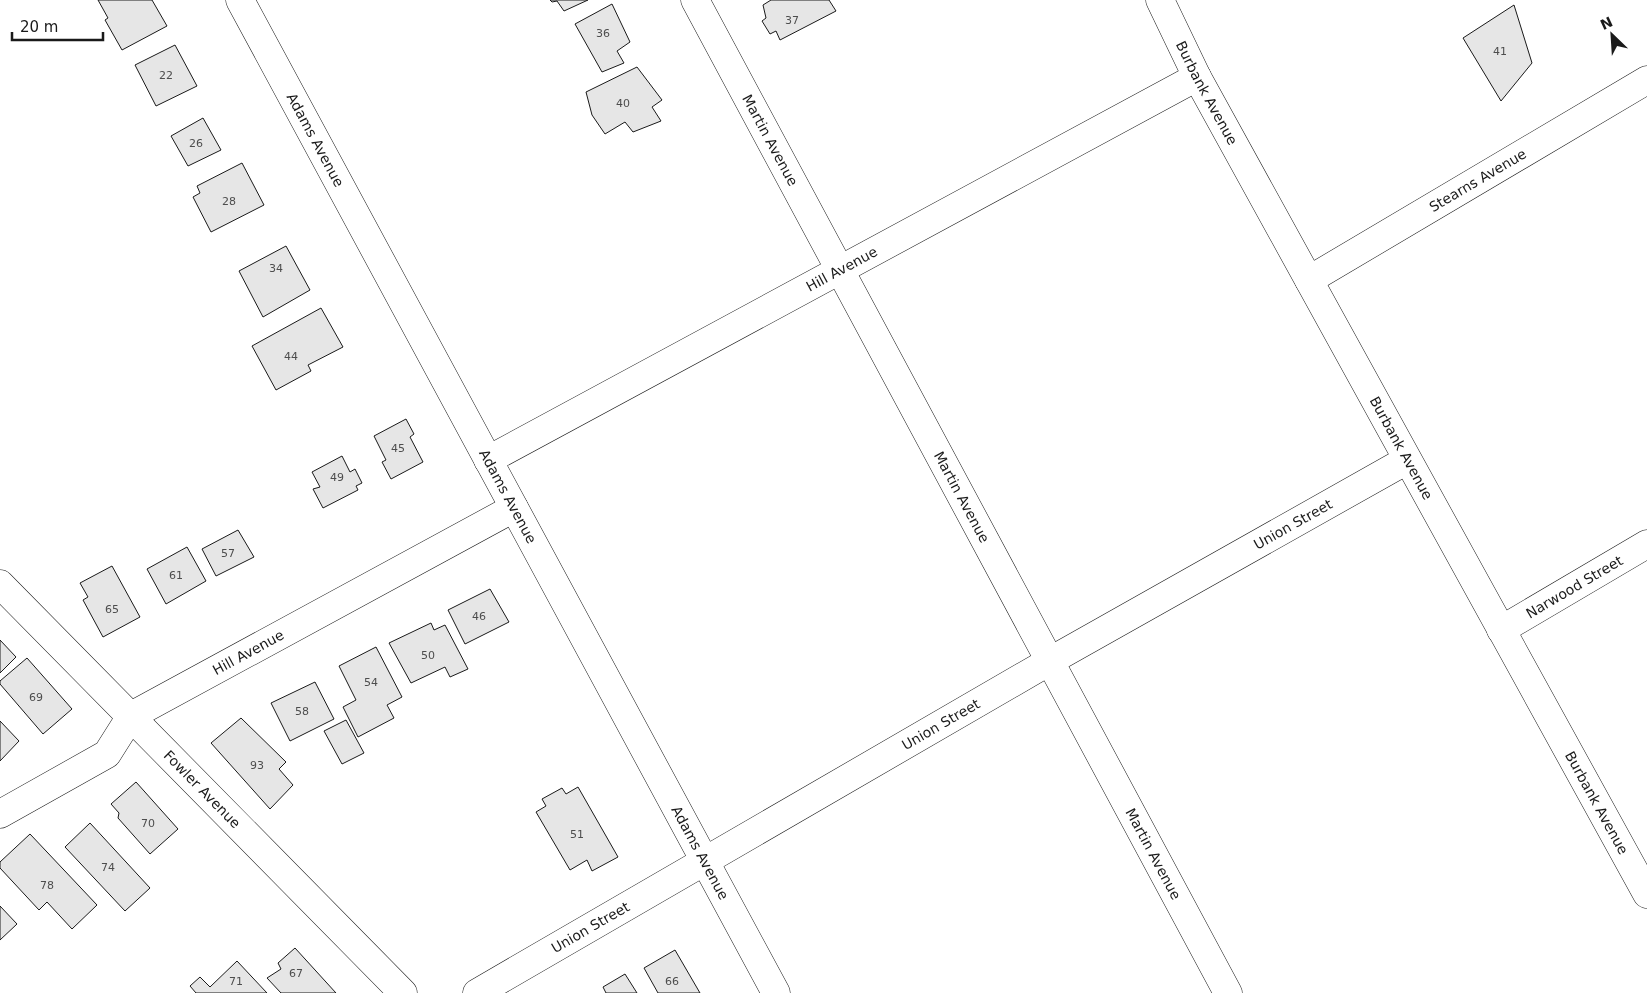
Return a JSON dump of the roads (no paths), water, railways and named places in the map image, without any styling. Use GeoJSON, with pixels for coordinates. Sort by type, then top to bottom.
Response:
{"type":"FeatureCollection","features":[{"type":"Feature","properties":{"kind":"street","name":"Adams Avenue"},"geometry":{"type":"LineString","coordinates":[[240,0],[776,993]]}},
{"type":"Feature","properties":{"kind":"street","name":"Martin Avenue"},"geometry":{"type":"LineString","coordinates":[[695,0],[1228,993]]}},
{"type":"Feature","properties":{"kind":"street","name":"Burbank Avenue"},"geometry":{"type":"LineString","coordinates":[[1160,0],[1197,77],[1647,894]]}},
{"type":"Feature","properties":{"kind":"street","name":"Hill Avenue"},"geometry":{"type":"LineString","coordinates":[[488,460],[1197,77]]}},
{"type":"Feature","properties":{"kind":"street","name":"Stearns Avenue"},"geometry":{"type":"LineString","coordinates":[[1309,280],[1647,80]]}},
{"type":"Feature","properties":{"kind":"street","name":"Union Street"},"geometry":{"type":"LineString","coordinates":[[477,993],[1050,661],[1407,460]]}},
{"type":"Feature","properties":{"kind":"street","name":"Hill Avenue"},"geometry":{"type":"LineString","coordinates":[[0,814],[107,754],[131,716],[514,508]]}},
{"type":"Feature","properties":{"kind":"street","name":"Narwood Street"},"geometry":{"type":"LineString","coordinates":[[1501,630],[1647,544]]}},
{"type":"Feature","properties":{"kind":"street","name":"Fowler Avenue"},"geometry":{"type":"LineString","coordinates":[[0,584],[403,993]]}}]}
